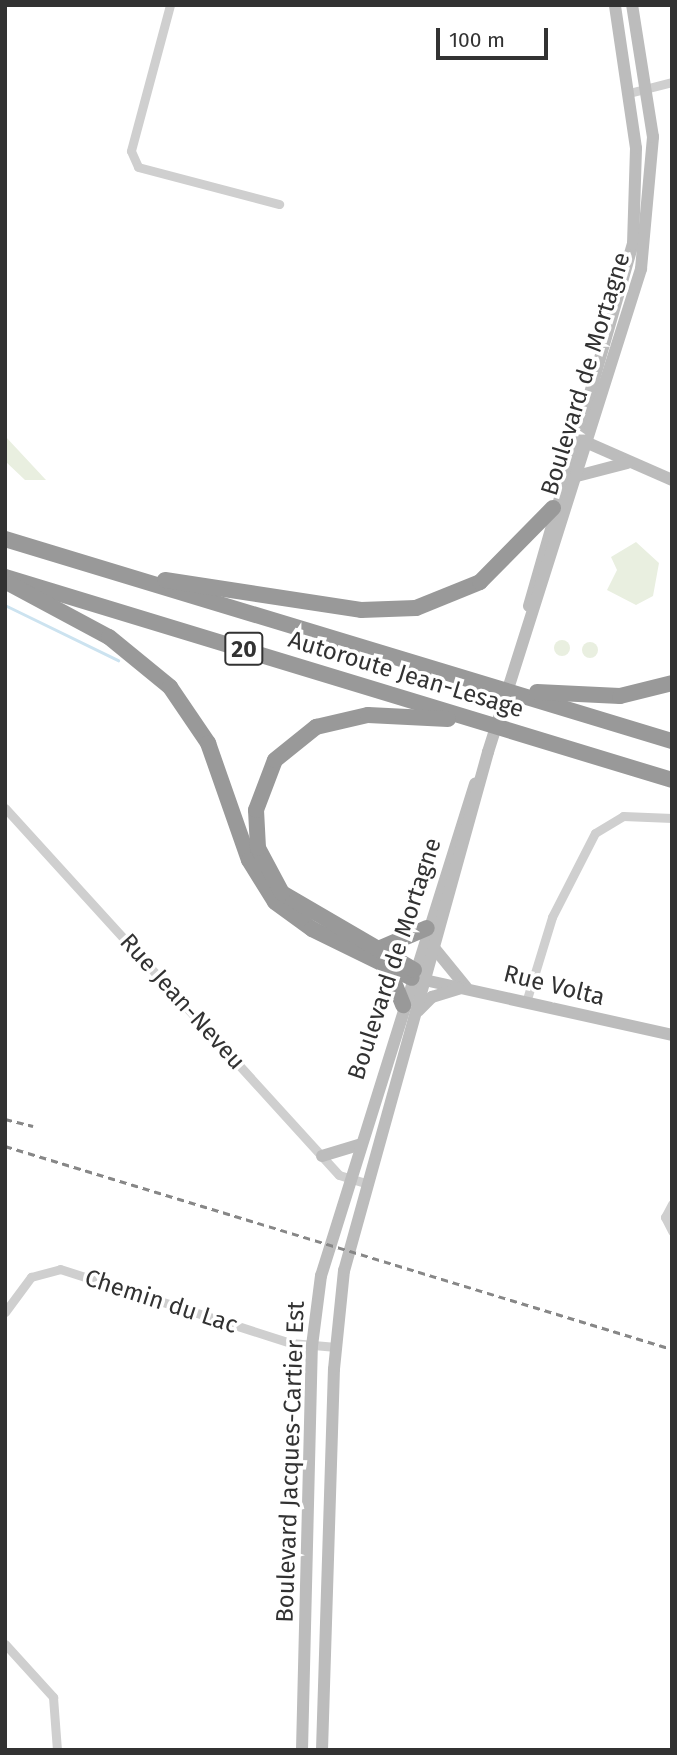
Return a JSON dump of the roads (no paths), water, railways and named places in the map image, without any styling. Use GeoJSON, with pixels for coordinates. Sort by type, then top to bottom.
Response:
{"type":"FeatureCollection","features":[{"type":"Feature","properties":{"kind":"highway"},"geometry":{"type":"LineString","coordinates":[[128,576],[361,610],[415,608],[480,582],[553,508]]}},
{"type":"Feature","properties":{"kind":"highway","name":"Autoroute Jean-Lesage"},"geometry":{"type":"LineString","coordinates":[[5,538],[672,741]]}},
{"type":"Feature","properties":{"kind":"highway"},"geometry":{"type":"LineString","coordinates":[[5,579],[109,636],[164,680],[208,743],[267,893],[304,925],[389,970],[417,976]]}},
{"type":"Feature","properties":{"kind":"highway","name":"Autoroute Jean-Lesage"},"geometry":{"type":"LineString","coordinates":[[5,579],[672,780]]}},
{"type":"Feature","properties":{"kind":"highway"},"geometry":{"type":"LineString","coordinates":[[503,690],[603,697],[672,683]]}},
{"type":"Feature","properties":{"kind":"highway"},"geometry":{"type":"LineString","coordinates":[[417,976],[378,949],[306,912],[278,888],[256,835],[264,780],[293,742],[337,719],[394,714],[483,723]]}},
{"type":"Feature","properties":{"kind":"highway"},"geometry":{"type":"LineString","coordinates":[[378,949],[428,928]]}},
{"type":"Feature","properties":{"kind":"highway"},"geometry":{"type":"LineString","coordinates":[[389,970],[409,1009]]}},
{"type":"Feature","properties":{"kind":"main road","name":"Boulevard de Mortagne"},"geometry":{"type":"LineString","coordinates":[[515,665],[553,508],[633,244],[638,194],[629,93],[615,5]]}},
{"type":"Feature","properties":{"kind":"main road","name":"Boulevard de Mortagne"},"geometry":{"type":"LineString","coordinates":[[365,1183],[428,928],[577,476],[647,238],[653,158],[632,5]]}},
{"type":"Feature","properties":{"kind":"main road"},"geometry":{"type":"LineString","coordinates":[[575,437],[672,480]]}},
{"type":"Feature","properties":{"kind":"main road"},"geometry":{"type":"LineString","coordinates":[[577,476],[631,462]]}},
{"type":"Feature","properties":{"kind":"main road","name":"Boulevard de Mortagne"},"geometry":{"type":"LineString","coordinates":[[417,976],[435,949],[488,752]]}},
{"type":"Feature","properties":{"kind":"main road"},"geometry":{"type":"LineString","coordinates":[[409,1009],[432,997],[466,988],[435,949]]}},
{"type":"Feature","properties":{"kind":"main road","name":"Rue Volta"},"geometry":{"type":"LineString","coordinates":[[417,976],[527,999],[672,1035]]}},
{"type":"Feature","properties":{"kind":"main road","name":"Boulevard de Mortagne"},"geometry":{"type":"LineString","coordinates":[[347,1180],[409,1009]]}},
{"type":"Feature","properties":{"kind":"main road"},"geometry":{"type":"LineString","coordinates":[[322,1156],[358,1145]]}},
{"type":"Feature","properties":{"kind":"main road","name":"Boulevard Jacques-Cartier Est"},"geometry":{"type":"LineString","coordinates":[[302,1750],[312,1346],[326,1253],[347,1180]]}},
{"type":"Feature","properties":{"kind":"main road","name":"Boulevard Jacques-Cartier Est"},"geometry":{"type":"LineString","coordinates":[[322,1750],[335,1347],[344,1271],[365,1183]]}},
{"type":"Feature","properties":{"kind":"street"},"geometry":{"type":"LineString","coordinates":[[170,5],[131,151],[138,167],[279,204]]}},
{"type":"Feature","properties":{"kind":"street"},"geometry":{"type":"LineString","coordinates":[[629,93],[645,86],[672,82]]}},
{"type":"Feature","properties":{"kind":"street","name":"Rue Jean-Neveu"},"geometry":{"type":"LineString","coordinates":[[5,808],[322,1156],[347,1180]]}},
{"type":"Feature","properties":{"kind":"street"},"geometry":{"type":"LineString","coordinates":[[527,999],[552,918],[595,832],[623,817],[672,818]]}},
{"type":"Feature","properties":{"kind":"street"},"geometry":{"type":"LineString","coordinates":[[347,1180],[365,1183]]}},
{"type":"Feature","properties":{"kind":"street"},"geometry":{"type":"LineString","coordinates":[[672,1204],[665,1217],[672,1231]]}},
{"type":"Feature","properties":{"kind":"street","name":"Chemin du Lac"},"geometry":{"type":"LineString","coordinates":[[5,1312],[31,1277],[60,1269],[312,1346],[335,1347]]}},
{"type":"Feature","properties":{"kind":"street"},"geometry":{"type":"LineString","coordinates":[[5,1644],[53,1697],[57,1750]]}},
{"type":"Feature","properties":{"kind":"waterway"},"geometry":{"type":"LineString","coordinates":[[5,605],[118,660]]}},
{"type":"Feature","properties":{"kind":"railway"},"geometry":{"type":"LineString","coordinates":[[5,1119],[33,1126]]}},
{"type":"Feature","properties":{"kind":"railway"},"geometry":{"type":"LineString","coordinates":[[5,1146],[672,1349]]}}]}
